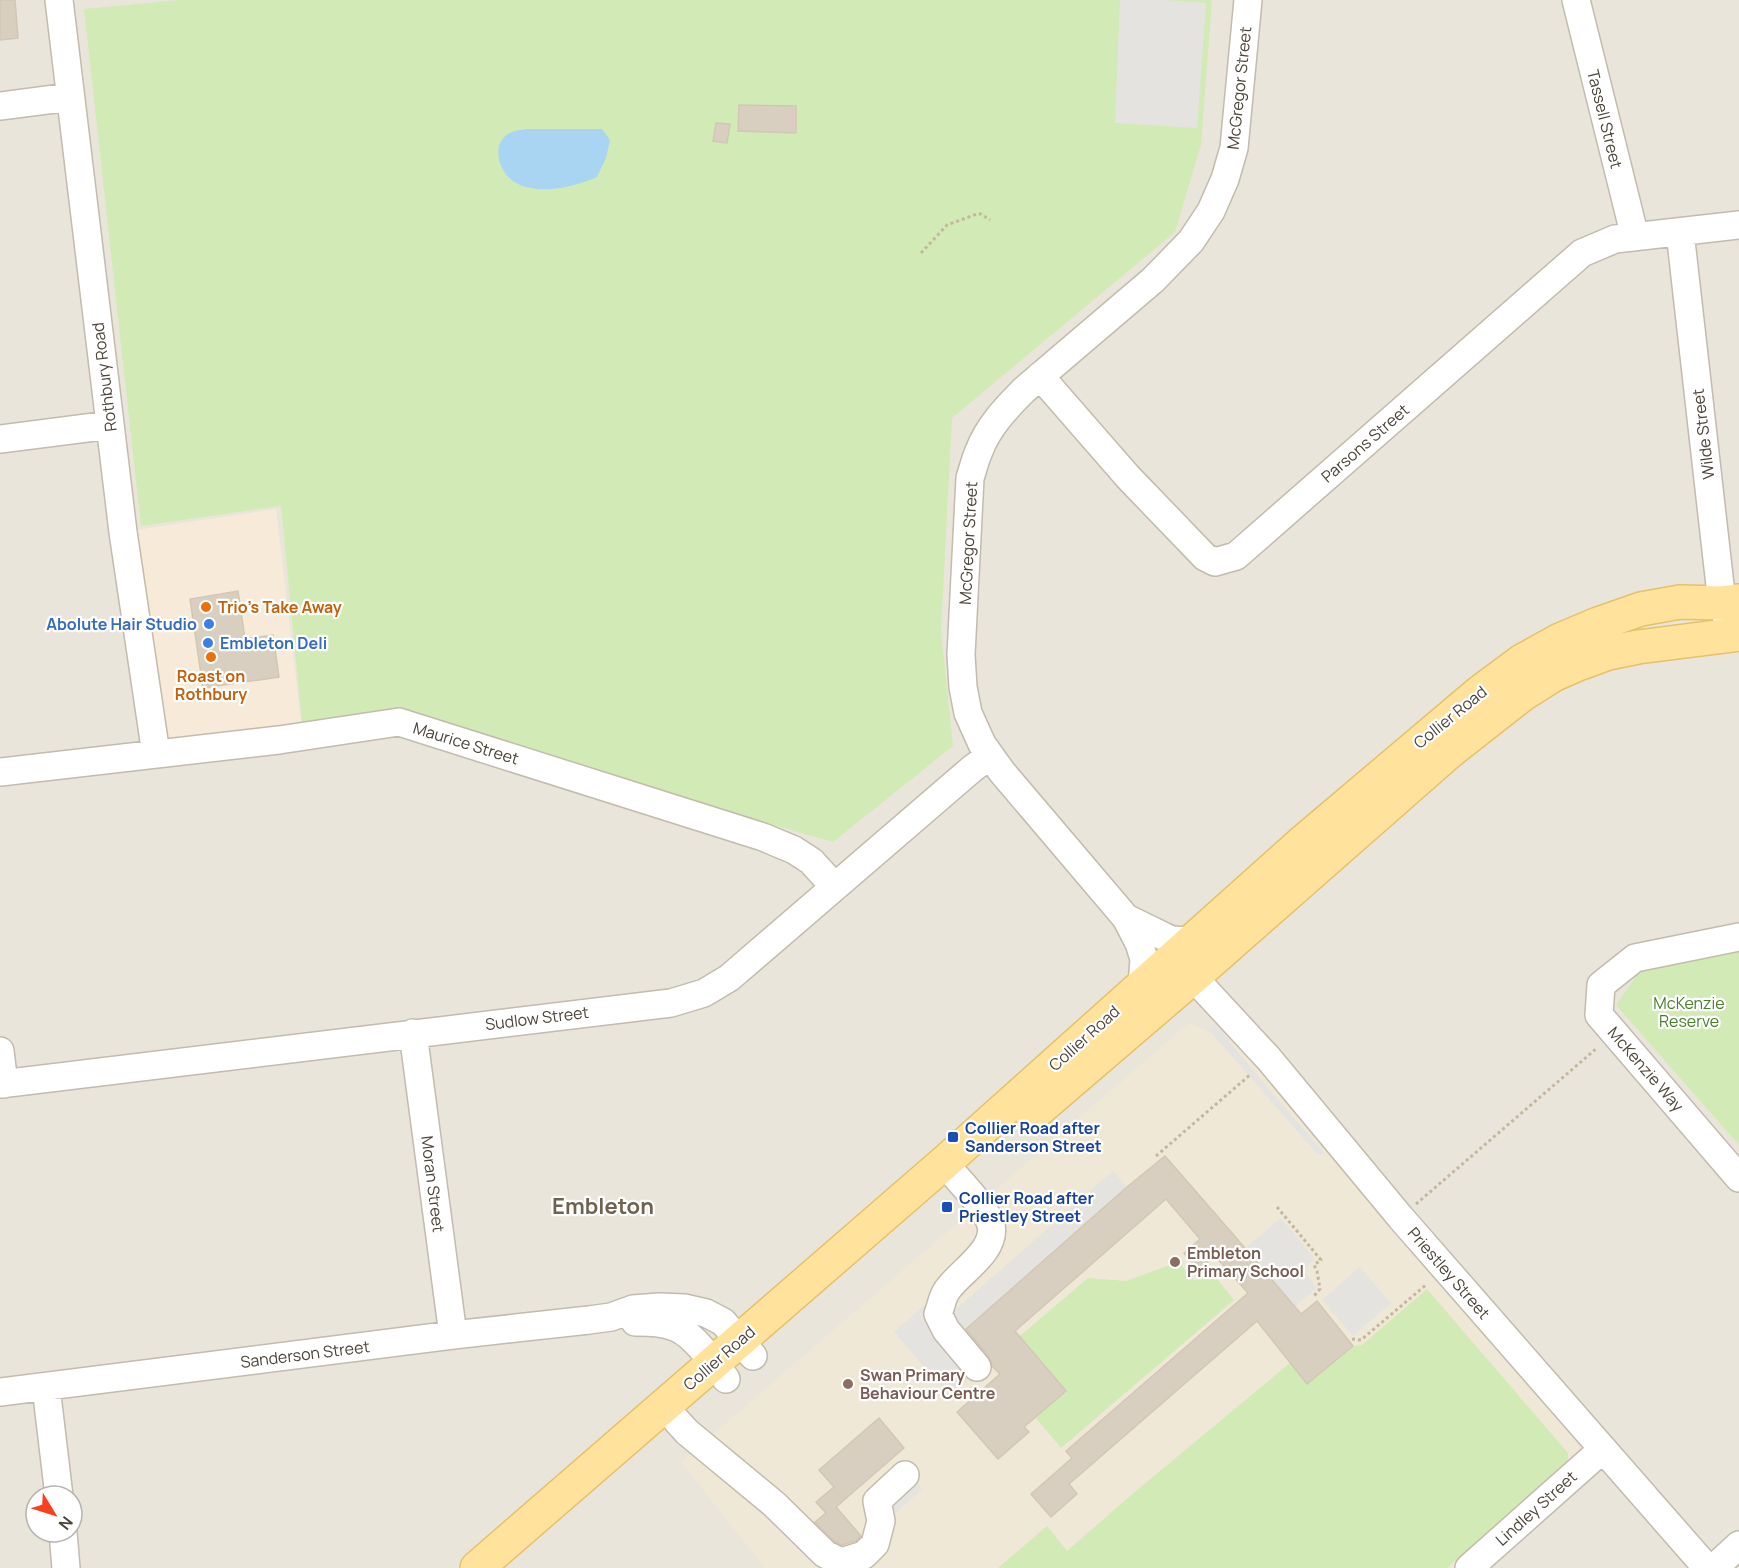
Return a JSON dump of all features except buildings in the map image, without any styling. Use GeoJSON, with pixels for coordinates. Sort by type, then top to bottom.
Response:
{"type":"FeatureCollection","features":[{"type":"Feature","properties":{"kind":"main road","name":"Collier Road"},"geometry":{"type":"LineString","coordinates":[[950,1171],[1142,985],[1425,737],[1522,661],[1560,640],[1641,609],[1680,602],[1731,602]]}},
{"type":"Feature","properties":{"kind":"main road","name":"Collier Road"},"geometry":{"type":"LineString","coordinates":[[477,1568],[720,1371],[950,1171],[1193,976],[1449,752],[1523,694],[1552,675],[1608,653],[1638,646],[1736,634]]}},
{"type":"Feature","properties":{"kind":"main road","name":"Collier Road"},"geometry":{"type":"LineString","coordinates":[[505,1568],[677,1421],[720,1371]]}},
{"type":"Feature","properties":{"kind":"street","name":"Rothbury Road"},"geometry":{"type":"LineString","coordinates":[[59,0],[123,532],[156,754]]}},
{"type":"Feature","properties":{"kind":"street","name":"McGregor Street"},"geometry":{"type":"LineString","coordinates":[[1142,985],[1144,959],[1139,943],[1126,918],[990,756],[968,713],[963,687],[962,655],[970,478],[989,430],[1004,410],[1040,376],[1153,280],[1191,241],[1211,212],[1225,179],[1234,148],[1248,0]]}},
{"type":"Feature","properties":{"kind":"street","name":"Tassell Street"},"geometry":{"type":"LineString","coordinates":[[1576,0],[1635,237]]}},
{"type":"Feature","properties":{"kind":"street"},"geometry":{"type":"LineString","coordinates":[[0,106],[70,97]]}},
{"type":"Feature","properties":{"kind":"street","name":"Parsons Street"},"geometry":{"type":"LineString","coordinates":[[1040,376],[1128,477],[1205,557],[1215,562],[1236,556],[1582,253],[1615,239],[1739,225]]}},
{"type":"Feature","properties":{"kind":"street","name":"Wilde Street"},"geometry":{"type":"LineString","coordinates":[[1680,232],[1736,634]]}},
{"type":"Feature","properties":{"kind":"street"},"geometry":{"type":"LineString","coordinates":[[0,439],[110,425]]}},
{"type":"Feature","properties":{"kind":"street","name":"Maurice Street"},"geometry":{"type":"LineString","coordinates":[[0,772],[279,740],[399,722],[764,837],[794,850],[811,861],[834,886]]}},
{"type":"Feature","properties":{"kind":"street","name":"Sudlow Street"},"geometry":{"type":"LineString","coordinates":[[2,1084],[671,1003],[704,993],[729,978],[834,886],[990,756]]}},
{"type":"Feature","properties":{"kind":"street","name":"McGregor Street"},"geometry":{"type":"LineString","coordinates":[[1126,918],[1172,940],[1192,941]]}},
{"type":"Feature","properties":{"kind":"street","name":"McKenzie Way"},"geometry":{"type":"LineString","coordinates":[[1739,937],[1635,958],[1601,985],[1599,1015],[1739,1178]]}},
{"type":"Feature","properties":{"kind":"street","name":"Priestley Street"},"geometry":{"type":"LineString","coordinates":[[1193,976],[1269,1059],[1401,1218],[1707,1568]]}},
{"type":"Feature","properties":{"kind":"street","name":"Moran Street"},"geometry":{"type":"LineString","coordinates":[[413,1033],[453,1335]]}},
{"type":"Feature","properties":{"kind":"street"},"geometry":{"type":"LineString","coordinates":[[0,1051],[2,1084]]}},
{"type":"Feature","properties":{"kind":"street"},"geometry":{"type":"LineString","coordinates":[[950,1171],[983,1210],[992,1226],[990,1239],[978,1259],[946,1291],[938,1314],[946,1330],[977,1368]]}},
{"type":"Feature","properties":{"kind":"street","name":"Sanderson Street"},"geometry":{"type":"LineString","coordinates":[[0,1392],[611,1317],[633,1309],[659,1307],[684,1308],[706,1313],[723,1322],[746,1348]]}},
{"type":"Feature","properties":{"kind":"street","name":"Sanderson Street"},"geometry":{"type":"LineString","coordinates":[[611,1317],[634,1322],[655,1322],[679,1329],[720,1371]]}},
{"type":"Feature","properties":{"kind":"street"},"geometry":{"type":"LineString","coordinates":[[46,1387],[58,1484]]}},
{"type":"Feature","properties":{"kind":"street"},"geometry":{"type":"LineString","coordinates":[[677,1421],[687,1432],[774,1504],[825,1554],[841,1562],[864,1556],[875,1544],[881,1521],[877,1501],[905,1475]]}},
{"type":"Feature","properties":{"kind":"street","name":"Lindley Street"},"geometry":{"type":"LineString","coordinates":[[1469,1568],[1603,1449]]}},
{"type":"Feature","properties":{"kind":"street"},"geometry":{"type":"LineString","coordinates":[[64,1544],[66,1568]]}},
{"type":"Feature","properties":{"kind":"street"},"geometry":{"type":"LineString","coordinates":[[1714,1568],[1739,1545]]}},
{"type":"Feature","properties":{"kind":"path"},"geometry":{"type":"LineString","coordinates":[[921,253],[947,225],[978,213],[990,220]]}},
{"type":"Feature","properties":{"kind":"path"},"geometry":{"type":"LineString","coordinates":[[1401,1218],[1615,1033]]}},
{"type":"Feature","properties":{"kind":"path"},"geometry":{"type":"LineString","coordinates":[[1156,1156],[1269,1059]]}},
{"type":"Feature","properties":{"kind":"path"},"geometry":{"type":"LineString","coordinates":[[1277,1207],[1321,1260],[1314,1265],[1320,1289],[1314,1296]]}},
{"type":"Feature","properties":{"kind":"path"},"geometry":{"type":"LineString","coordinates":[[1352,1339],[1361,1340],[1427,1284]]}},
{"type":"Feature","properties":{"kind":"shaded area"},"geometry":{"type":"Polygon","coordinates":[[[0,0],[1739,0],[1739,1568],[0,1568],[0,0]]]}},
{"type":"Feature","properties":{"kind":"shaded area"},"geometry":{"type":"Polygon","coordinates":[[[1120,0],[1206,3],[1197,128],[1115,123],[1120,0]]]}},
{"type":"Feature","properties":{"kind":"shaded area"},"geometry":{"type":"Polygon","coordinates":[[[276,509],[303,738],[156,754],[123,532],[276,509]]]}},
{"type":"Feature","properties":{"kind":"shaded area","name":"Embleton Primary School"},"geometry":{"type":"Polygon","coordinates":[[[1189,1023],[1269,1059],[1602,1449],[1469,1568],[765,1568],[681,1462],[1189,1023]]]}},
{"type":"Feature","properties":{"kind":"shaded area"},"geometry":{"type":"Polygon","coordinates":[[[1215,1024],[1324,1153],[1318,1155],[1208,1029],[1215,1024]]]}},
{"type":"Feature","properties":{"kind":"shaded area"},"geometry":{"type":"Polygon","coordinates":[[[1113,1171],[1127,1187],[962,1332],[987,1362],[949,1396],[894,1332],[930,1300],[946,1318],[1113,1171]]]}},
{"type":"Feature","properties":{"kind":"shaded area"},"geometry":{"type":"Polygon","coordinates":[[[1281,1218],[1315,1259],[1303,1270],[1317,1288],[1294,1307],[1245,1248],[1281,1218]]]}},
{"type":"Feature","properties":{"kind":"shaded area"},"geometry":{"type":"Polygon","coordinates":[[[1360,1267],[1391,1303],[1353,1336],[1322,1300],[1360,1267]]]}},
{"type":"Feature","properties":{"kind":"shaded area"},"geometry":{"type":"Polygon","coordinates":[[[901,1466],[922,1489],[888,1520],[901,1466]]]}},
{"type":"Feature","properties":{"kind":"green space"},"geometry":{"type":"Polygon","coordinates":[[[181,0],[1212,0],[1201,145],[1175,232],[952,418],[941,631],[953,746],[833,842],[621,781],[408,711],[302,723],[281,506],[141,526],[84,9],[181,0]]]}},
{"type":"Feature","properties":{"kind":"green space","name":"McKenzie Reserve"},"geometry":{"type":"Polygon","coordinates":[[[1739,951],[1739,1145],[1616,1005],[1641,969],[1739,951]]]}},
{"type":"Feature","properties":{"kind":"green space"},"geometry":{"type":"Polygon","coordinates":[[[1178,1262],[1195,1281],[1209,1269],[1234,1300],[1061,1448],[1036,1418],[1066,1391],[1020,1336],[1088,1278],[1126,1281],[1178,1262]]]}},
{"type":"Feature","properties":{"kind":"green space"},"geometry":{"type":"Polygon","coordinates":[[[1427,1289],[1568,1453],[1565,1467],[1447,1568],[998,1568],[1047,1526],[1067,1551],[1290,1363],[1308,1383],[1353,1346],[1362,1345],[1427,1289]]]}},
{"type":"Feature","properties":{"kind":"water"},"geometry":{"type":"Polygon","coordinates":[[[527,129],[602,129],[610,140],[606,158],[597,177],[568,187],[547,189],[527,187],[512,180],[499,161],[499,146],[508,134],[527,129]]]}},
{"type":"Feature","properties":{"kind":"place","name":"Trio's Take Away"},"geometry":{"type":"Point","coordinates":[206,607]}},
{"type":"Feature","properties":{"kind":"place","name":"Abolute Hair Studio"},"geometry":{"type":"Point","coordinates":[209,624]}},
{"type":"Feature","properties":{"kind":"place","name":"Embleton Deli"},"geometry":{"type":"Point","coordinates":[208,643]}},
{"type":"Feature","properties":{"kind":"place","name":"Roast on Rothbury"},"geometry":{"type":"Point","coordinates":[211,657]}},
{"type":"Feature","properties":{"kind":"place","name":"Collier Road after Sanderson Street"},"geometry":{"type":"Point","coordinates":[953,1137]}},
{"type":"Feature","properties":{"kind":"place","name":"Collier Road after Priestley Street"},"geometry":{"type":"Point","coordinates":[947,1207]}},
{"type":"Feature","properties":{"kind":"place","name":"Embleton Primary School"},"geometry":{"type":"Point","coordinates":[1175,1262]}},
{"type":"Feature","properties":{"kind":"place","name":"Swan Primary Behaviour Centre"},"geometry":{"type":"Point","coordinates":[848,1384]}},
{"type":"Feature","properties":{"kind":"district","name":"Embleton"},"geometry":{"type":"Point","coordinates":[603,1206]}}]}
